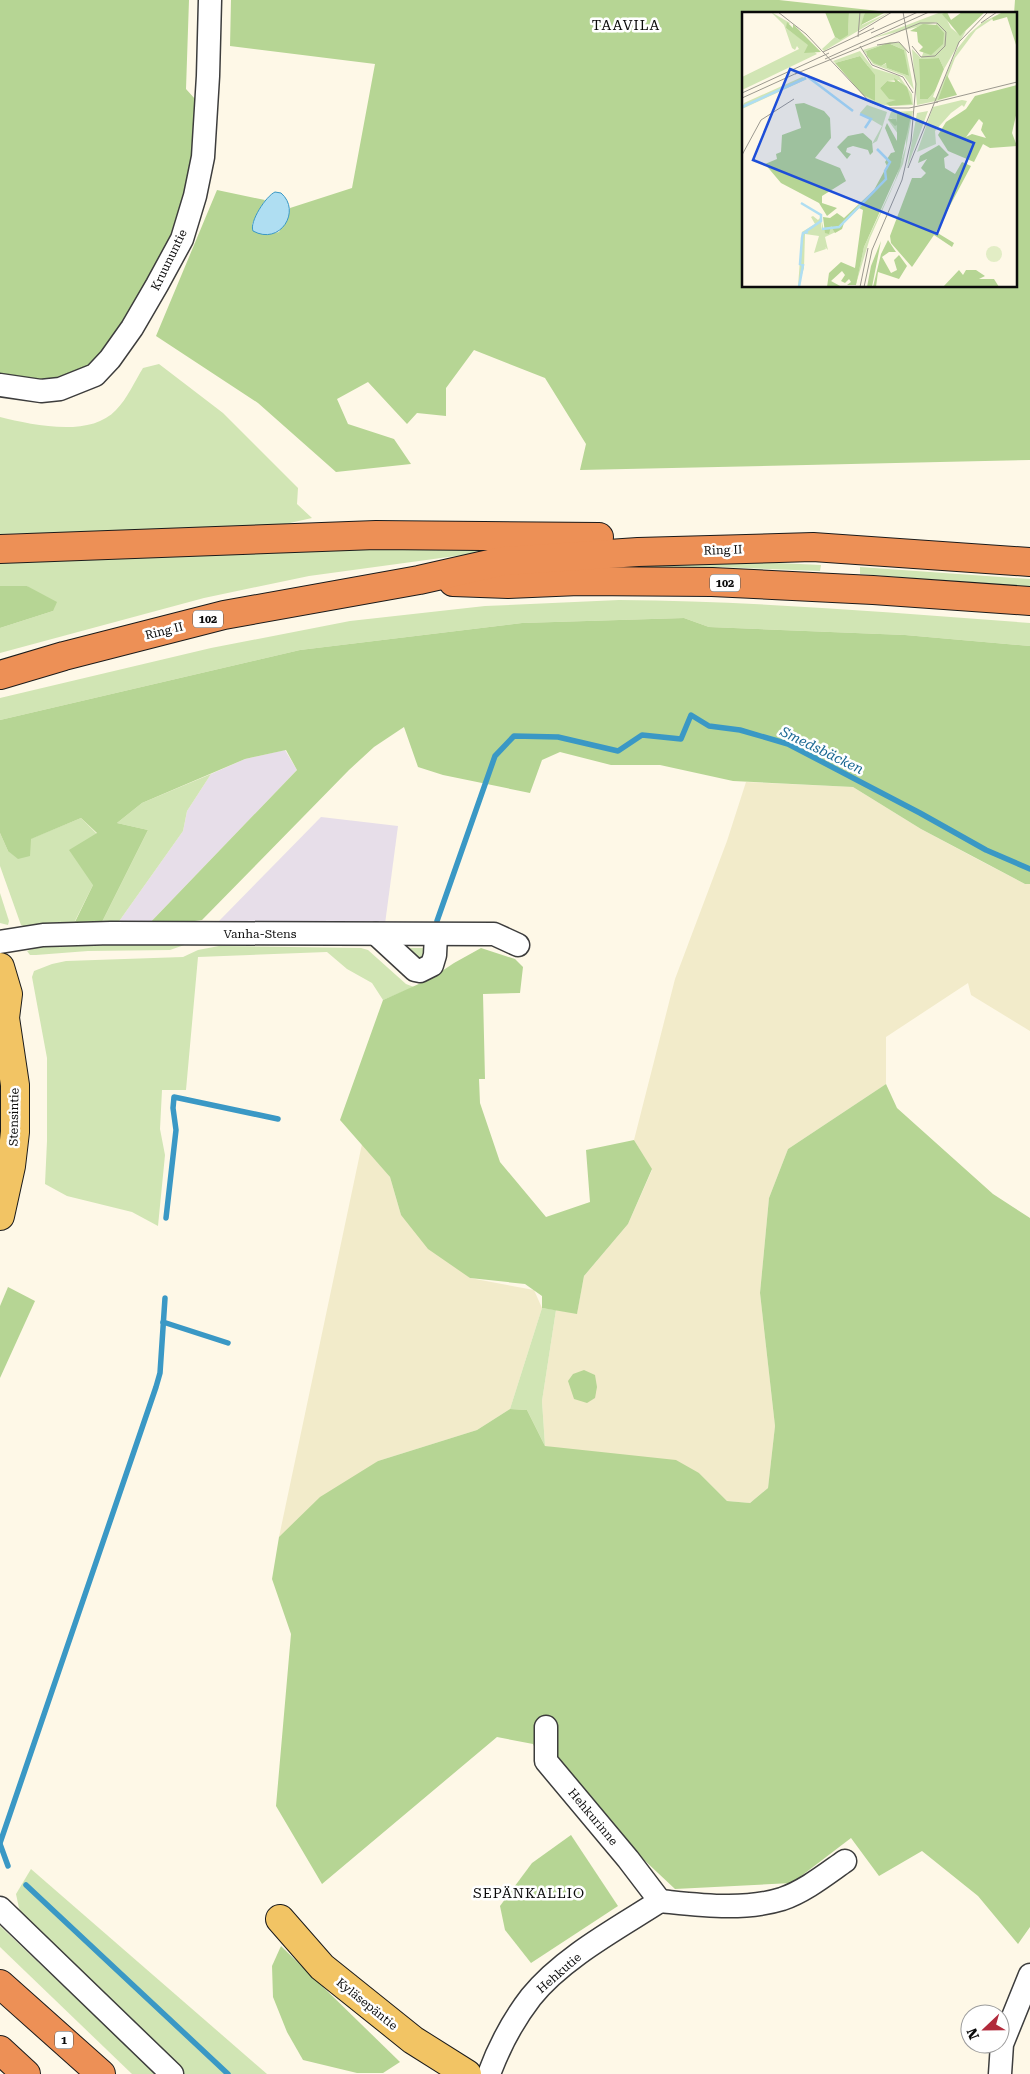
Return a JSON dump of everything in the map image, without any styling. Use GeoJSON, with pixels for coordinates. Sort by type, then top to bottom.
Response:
{"type":"FeatureCollection","features":[{"type":"Feature","properties":{"kind":"highway"},"geometry":{"type":"LineString","coordinates":[[0,549],[376,535],[713,537],[813,547]]}},
{"type":"Feature","properties":{"kind":"highway","name":"Ring II"},"geometry":{"type":"LineString","coordinates":[[0,675],[64,656],[224,615],[419,580],[502,561],[638,552],[813,547],[1030,562]]}},
{"type":"Feature","properties":{"kind":"highway","name":"Ring II"},"geometry":{"type":"LineString","coordinates":[[419,580],[508,584],[578,581],[712,582],[873,590],[1030,601]]}},
{"type":"Feature","properties":{"kind":"highway"},"geometry":{"type":"LineString","coordinates":[[0,1973],[27,2007]]}},
{"type":"Feature","properties":{"kind":"highway","name":"1"},"geometry":{"type":"LineString","coordinates":[[0,1984],[101,2074]]}},
{"type":"Feature","properties":{"kind":"highway"},"geometry":{"type":"LineString","coordinates":[[0,2050],[26,2074]]}},
{"type":"Feature","properties":{"kind":"main road","name":"Stensintie"},"geometry":{"type":"LineString","coordinates":[[0,968],[8,994],[3,1015],[14,1085],[15,1132],[11,1166],[0,1216]]}},
{"type":"Feature","properties":{"kind":"main road","name":"Kyläsepäntie"},"geometry":{"type":"LineString","coordinates":[[280,1919],[322,1967],[413,2040],[467,2074]]}},
{"type":"Feature","properties":{"kind":"street","name":"Kruununtie"},"geometry":{"type":"LineString","coordinates":[[0,385],[42,391],[60,388],[95,375],[110,359],[132,328],[158,285],[182,239],[195,196],[203,157],[208,82],[210,0]]}},
{"type":"Feature","properties":{"kind":"street","name":"Vanha-Stens"},"geometry":{"type":"LineString","coordinates":[[0,942],[43,935],[111,933],[494,934],[518,945]]}},
{"type":"Feature","properties":{"kind":"street"},"geometry":{"type":"LineString","coordinates":[[376,934],[415,970],[420,971],[432,965],[435,955],[436,935]]}},
{"type":"Feature","properties":{"kind":"street","name":"Hehkurinne"},"geometry":{"type":"LineString","coordinates":[[546,1727],[546,1761],[628,1859],[660,1901]]}},
{"type":"Feature","properties":{"kind":"street"},"geometry":{"type":"LineString","coordinates":[[660,1901],[717,1907],[764,1903],[783,1898],[808,1886],[845,1861]]}},
{"type":"Feature","properties":{"kind":"street","name":"Hehkutie"},"geometry":{"type":"LineString","coordinates":[[489,2074],[506,2035],[532,1996],[566,1964],[660,1901]]}},
{"type":"Feature","properties":{"kind":"street"},"geometry":{"type":"LineString","coordinates":[[0,1908],[172,2074]]}},
{"type":"Feature","properties":{"kind":"street"},"geometry":{"type":"LineString","coordinates":[[1000,2074],[1002,2044],[1030,1976]]}},
{"type":"Feature","properties":{"kind":"shaded area"},"geometry":{"type":"Polygon","coordinates":[[[285,750],[297,770],[145,928],[115,927],[183,831],[187,811],[211,774],[245,759],[285,750]]]}},
{"type":"Feature","properties":{"kind":"shaded area"},"geometry":{"type":"Polygon","coordinates":[[[746,782],[853,787],[921,829],[1025,884],[1030,884],[1030,1031],[971,995],[968,983],[886,1037],[886,1084],[788,1149],[769,1198],[760,1293],[775,1426],[768,1488],[750,1503],[727,1501],[699,1473],[545,1446],[542,1401],[556,1310],[577,1313],[584,1276],[628,1224],[652,1170],[634,1140],[675,979],[727,841],[746,782]]]}},
{"type":"Feature","properties":{"kind":"shaded area"},"geometry":{"type":"Polygon","coordinates":[[[321,817],[398,826],[385,924],[219,921],[321,817]]]}},
{"type":"Feature","properties":{"kind":"shaded area"},"geometry":{"type":"Polygon","coordinates":[[[362,1144],[390,1177],[401,1215],[470,1278],[534,1290],[542,1308],[510,1409],[477,1430],[378,1461],[279,1537],[362,1144]]]}},
{"type":"Feature","properties":{"kind":"green space"},"geometry":{"type":"Polygon","coordinates":[[[0,0],[189,0],[186,89],[195,99],[195,125],[191,164],[179,223],[147,286],[108,347],[87,367],[65,381],[36,383],[0,376],[0,0]]]}},
{"type":"Feature","properties":{"kind":"green space"},"geometry":{"type":"Polygon","coordinates":[[[231,0],[779,0],[888,12],[742,12],[742,288],[1018,288],[1018,12],[1014,12],[1015,0],[1030,0],[1030,460],[580,470],[586,444],[545,378],[474,350],[446,388],[446,416],[417,413],[407,424],[368,382],[337,399],[348,424],[394,439],[411,464],[336,472],[258,403],[156,336],[217,190],[265,200],[252,224],[264,235],[279,232],[288,216],[290,208],[352,188],[375,64],[230,46],[231,0]]]}},
{"type":"Feature","properties":{"kind":"green space"},"geometry":{"type":"Polygon","coordinates":[[[159,364],[223,413],[298,488],[297,504],[312,518],[268,528],[0,534],[0,417],[44,426],[77,427],[92,424],[105,419],[120,406],[143,368],[159,364]]]}},
{"type":"Feature","properties":{"kind":"green space"},"geometry":{"type":"Polygon","coordinates":[[[317,548],[507,549],[309,576],[204,598],[0,653],[0,628],[53,611],[27,586],[0,586],[0,562],[317,548]]]}},
{"type":"Feature","properties":{"kind":"green space"},"geometry":{"type":"Polygon","coordinates":[[[756,562],[821,565],[820,571],[720,567],[563,569],[546,565],[756,562]]]}},
{"type":"Feature","properties":{"kind":"green space"},"geometry":{"type":"Polygon","coordinates":[[[860,567],[1030,579],[1030,587],[860,574],[860,567]]]}},
{"type":"Feature","properties":{"kind":"green space"},"geometry":{"type":"Polygon","coordinates":[[[0,586],[27,586],[57,602],[53,611],[0,628],[0,586]]]}},
{"type":"Feature","properties":{"kind":"green space"},"geometry":{"type":"Polygon","coordinates":[[[619,600],[774,605],[1030,623],[1030,646],[905,635],[709,627],[684,618],[522,623],[300,650],[0,720],[0,698],[211,648],[350,621],[485,606],[619,600]]]}},
{"type":"Feature","properties":{"kind":"green space"},"geometry":{"type":"Polygon","coordinates":[[[684,618],[709,627],[905,635],[1030,646],[1030,884],[1025,884],[921,829],[853,787],[733,781],[660,765],[611,765],[560,752],[542,760],[530,793],[443,775],[418,767],[404,727],[374,747],[349,770],[202,920],[145,928],[297,770],[286,750],[245,759],[142,803],[117,823],[148,830],[101,924],[75,922],[93,885],[69,850],[97,833],[81,818],[31,839],[30,856],[18,859],[8,851],[0,833],[0,720],[300,650],[522,623],[684,618]]]}},
{"type":"Feature","properties":{"kind":"green space"},"geometry":{"type":"Polygon","coordinates":[[[211,774],[187,811],[183,831],[115,927],[26,927],[21,925],[0,866],[0,833],[8,851],[30,839],[81,818],[97,834],[93,885],[75,921],[101,924],[148,830],[117,823],[142,803],[211,774]]]}},
{"type":"Feature","properties":{"kind":"green space"},"geometry":{"type":"Polygon","coordinates":[[[0,893],[9,921],[8,925],[0,923],[0,893]]]}},
{"type":"Feature","properties":{"kind":"green space"},"geometry":{"type":"Polygon","coordinates":[[[190,943],[170,950],[88,951],[36,955],[30,955],[27,951],[44,945],[190,943]]]}},
{"type":"Feature","properties":{"kind":"green space"},"geometry":{"type":"Polygon","coordinates":[[[219,946],[361,948],[368,950],[406,984],[414,987],[383,1000],[372,983],[347,969],[327,952],[198,957],[186,1090],[162,1090],[160,1129],[165,1155],[158,1226],[132,1212],[67,1196],[45,1184],[47,1058],[32,977],[34,971],[66,961],[183,957],[198,950],[219,946]]]}},
{"type":"Feature","properties":{"kind":"green space"},"geometry":{"type":"Polygon","coordinates":[[[398,948],[427,948],[426,955],[418,960],[398,948]]]}},
{"type":"Feature","properties":{"kind":"green space"},"geometry":{"type":"Polygon","coordinates":[[[481,948],[515,959],[523,967],[520,993],[483,994],[485,1079],[479,1079],[480,1103],[500,1162],[546,1217],[590,1202],[586,1150],[634,1140],[652,1169],[628,1224],[584,1276],[577,1314],[542,1308],[542,1296],[525,1284],[470,1278],[428,1249],[401,1215],[390,1177],[340,1120],[383,1000],[430,979],[481,948]]]}},
{"type":"Feature","properties":{"kind":"green space"},"geometry":{"type":"Polygon","coordinates":[[[886,1084],[897,1108],[993,1194],[1030,1218],[1030,1927],[1018,1944],[978,1896],[922,1851],[879,1876],[851,1838],[792,1883],[675,1889],[543,1765],[533,1744],[497,1737],[322,1884],[276,1806],[291,1634],[272,1579],[279,1537],[320,1497],[378,1461],[477,1430],[510,1409],[527,1410],[545,1446],[676,1460],[699,1473],[727,1501],[750,1503],[768,1488],[775,1426],[760,1293],[769,1198],[788,1149],[886,1084]]]}},
{"type":"Feature","properties":{"kind":"green space"},"geometry":{"type":"Polygon","coordinates":[[[8,1287],[35,1301],[0,1378],[0,1306],[8,1287]]]}},
{"type":"Feature","properties":{"kind":"green space"},"geometry":{"type":"Polygon","coordinates":[[[542,1308],[556,1310],[542,1401],[545,1446],[527,1410],[510,1409],[542,1308]]]}},
{"type":"Feature","properties":{"kind":"green space"},"geometry":{"type":"Polygon","coordinates":[[[584,1370],[595,1375],[597,1387],[595,1398],[587,1403],[574,1399],[568,1381],[573,1374],[584,1370]]]}},
{"type":"Feature","properties":{"kind":"green space"},"geometry":{"type":"Polygon","coordinates":[[[571,1835],[618,1906],[531,1963],[505,1930],[500,1906],[532,1863],[571,1835]]]}},
{"type":"Feature","properties":{"kind":"green space"},"geometry":{"type":"Polygon","coordinates":[[[31,1869],[267,2074],[182,2074],[28,1925],[19,1908],[16,1894],[31,1869]]]}},
{"type":"Feature","properties":{"kind":"green space"},"geometry":{"type":"Polygon","coordinates":[[[0,1926],[156,2074],[132,2074],[0,1947],[0,1926]]]}},
{"type":"Feature","properties":{"kind":"green space"},"geometry":{"type":"Polygon","coordinates":[[[281,1946],[400,2062],[383,2073],[357,2073],[303,2060],[287,2032],[273,1997],[272,1966],[281,1946]]]}},
{"type":"Feature","properties":{"kind":"water"},"geometry":{"type":"Polygon","coordinates":[[[275,192],[281,193],[287,200],[289,209],[285,224],[272,234],[253,231],[253,222],[259,210],[271,194],[275,192]]]}},
{"type":"Feature","properties":{"kind":"waterway","name":"Smedsbäcken"},"geometry":{"type":"LineString","coordinates":[[437,921],[495,756],[514,736],[558,737],[618,751],[642,735],[681,739],[691,715],[709,726],[740,730],[788,744],[986,850],[1030,869]]}},
{"type":"Feature","properties":{"kind":"waterway"},"geometry":{"type":"LineString","coordinates":[[166,1218],[176,1130],[173,1108],[174,1097],[278,1119]]}},
{"type":"Feature","properties":{"kind":"waterway"},"geometry":{"type":"LineString","coordinates":[[0,1843],[156,1387],[160,1373],[165,1298]]}},
{"type":"Feature","properties":{"kind":"waterway"},"geometry":{"type":"LineString","coordinates":[[163,1322],[228,1343]]}},
{"type":"Feature","properties":{"kind":"waterway"},"geometry":{"type":"LineString","coordinates":[[0,1844],[8,1866]]}},
{"type":"Feature","properties":{"kind":"waterway"},"geometry":{"type":"LineString","coordinates":[[26,1885],[228,2074]]}},
{"type":"Feature","properties":{"kind":"district","name":"TAAVILA"},"geometry":{"type":"Point","coordinates":[626,25]}},
{"type":"Feature","properties":{"kind":"district","name":"SEPÄNKALLIO"},"geometry":{"type":"Point","coordinates":[529,1893]}}]}
